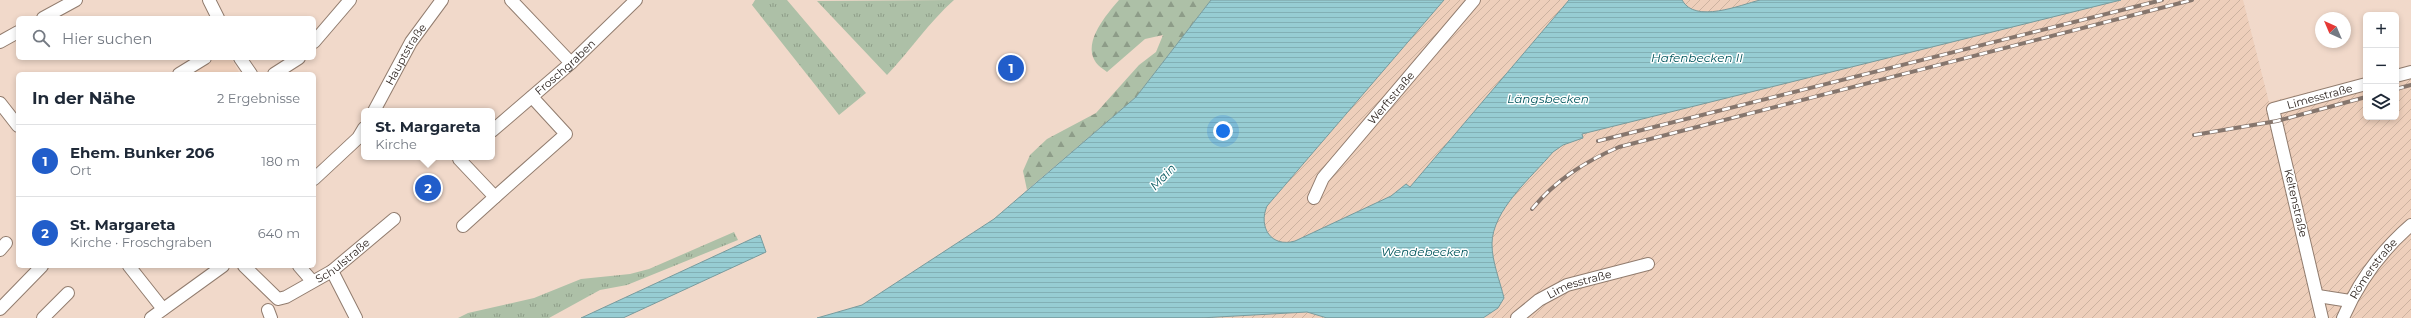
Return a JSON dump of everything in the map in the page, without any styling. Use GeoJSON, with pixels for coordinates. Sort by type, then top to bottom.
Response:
{"type":"FeatureCollection","features":[{"type":"Feature","properties":{"kind":"street"},"geometry":{"type":"LineString","coordinates":[[47,16],[76,0]]}},
{"type":"Feature","properties":{"kind":"street"},"geometry":{"type":"LineString","coordinates":[[210,0],[217,16]]}},
{"type":"Feature","properties":{"kind":"street"},"geometry":{"type":"LineString","coordinates":[[316,40],[350,0]]}},
{"type":"Feature","properties":{"kind":"street","name":"Hauptstraße"},"geometry":{"type":"LineString","coordinates":[[376,108],[411,42],[442,0]]}},
{"type":"Feature","properties":{"kind":"street"},"geometry":{"type":"LineString","coordinates":[[511,0],[571,63]]}},
{"type":"Feature","properties":{"kind":"street","name":"Froschgraben"},"geometry":{"type":"LineString","coordinates":[[495,128],[571,63],[636,0]]}},
{"type":"Feature","properties":{"kind":"street","name":"Werftstraße"},"geometry":{"type":"LineString","coordinates":[[1314,198],[1323,178],[1474,0]]}},
{"type":"Feature","properties":{"kind":"street"},"geometry":{"type":"LineString","coordinates":[[0,42],[16,33]]}},
{"type":"Feature","properties":{"kind":"street"},"geometry":{"type":"LineString","coordinates":[[182,72],[201,60]]}},
{"type":"Feature","properties":{"kind":"street"},"geometry":{"type":"LineString","coordinates":[[241,60],[250,72]]}},
{"type":"Feature","properties":{"kind":"street"},"geometry":{"type":"LineString","coordinates":[[277,72],[296,60]]}},
{"type":"Feature","properties":{"kind":"street"},"geometry":{"type":"LineString","coordinates":[[2399,75],[2411,72]]}},
{"type":"Feature","properties":{"kind":"street","name":"Limesstraße"},"geometry":{"type":"LineString","coordinates":[[2273,109],[2363,85]]}},
{"type":"Feature","properties":{"kind":"street"},"geometry":{"type":"LineString","coordinates":[[464,226],[566,134],[532,97]]}},
{"type":"Feature","properties":{"kind":"street"},"geometry":{"type":"LineString","coordinates":[[0,103],[16,123]]}},
{"type":"Feature","properties":{"kind":"street","name":"Keltenstraße"},"geometry":{"type":"LineString","coordinates":[[2273,109],[2322,318]]}},
{"type":"Feature","properties":{"kind":"street"},"geometry":{"type":"LineString","coordinates":[[316,173],[358,138],[361,133]]}},
{"type":"Feature","properties":{"kind":"street"},"geometry":{"type":"LineString","coordinates":[[460,160],[495,197]]}},
{"type":"Feature","properties":{"kind":"street","name":"Schulstraße"},"geometry":{"type":"LineString","coordinates":[[246,268],[278,298],[286,296],[332,271],[394,219]]}},
{"type":"Feature","properties":{"kind":"street","name":"Römerstraße"},"geometry":{"type":"LineString","coordinates":[[2343,318],[2350,301],[2379,259],[2411,226]]}},
{"type":"Feature","properties":{"kind":"street","name":"Limesstraße"},"geometry":{"type":"LineString","coordinates":[[1517,318],[1539,300],[1567,285],[1648,264]]}},
{"type":"Feature","properties":{"kind":"street"},"geometry":{"type":"LineString","coordinates":[[0,310],[40,268]]}},
{"type":"Feature","properties":{"kind":"street"},"geometry":{"type":"LineString","coordinates":[[130,268],[156,315],[220,268]]}},
{"type":"Feature","properties":{"kind":"street"},"geometry":{"type":"LineString","coordinates":[[301,268],[312,281]]}},
{"type":"Feature","properties":{"kind":"street"},"geometry":{"type":"LineString","coordinates":[[332,271],[356,318]]}},
{"type":"Feature","properties":{"kind":"street"},"geometry":{"type":"LineString","coordinates":[[43,318],[68,293]]}},
{"type":"Feature","properties":{"kind":"street"},"geometry":{"type":"LineString","coordinates":[[2318,296],[2350,301]]}},
{"type":"Feature","properties":{"kind":"shaded area"},"geometry":{"type":"Polygon","coordinates":[[[1444,0],[2243,0],[2269,102],[2363,79],[2363,120],[2399,120],[2399,69],[2411,66],[2411,318],[1159,318],[1263,216],[1267,206],[1444,0]]]}},
{"type":"Feature","properties":{"kind":"shaded area"},"geometry":{"type":"Polygon","coordinates":[[[208,60],[232,60],[239,72],[187,72],[208,60]]]}},
{"type":"Feature","properties":{"kind":"green space"},"geometry":{"type":"Polygon","coordinates":[[[755,0],[787,0],[866,93],[839,115],[752,5],[755,0]]]}},
{"type":"Feature","properties":{"kind":"green space"},"geometry":{"type":"Polygon","coordinates":[[[954,0],[936,18],[887,75],[817,1],[954,0]]]}},
{"type":"Feature","properties":{"kind":"green space"},"geometry":{"type":"Polygon","coordinates":[[[1119,0],[1211,0],[1136,97],[1027,190],[1023,171],[1030,155],[1047,139],[1096,113],[1139,65],[1156,52],[1163,35],[1145,39],[1107,72],[1096,62],[1092,53],[1094,37],[1103,20],[1119,0]]]}},
{"type":"Feature","properties":{"kind":"green space"},"geometry":{"type":"Polygon","coordinates":[[[734,232],[738,240],[627,285],[600,290],[549,318],[458,318],[468,313],[534,298],[581,279],[630,274],[649,269],[734,232]]]}},
{"type":"Feature","properties":{"kind":"water"},"geometry":{"type":"Polygon","coordinates":[[[1211,0],[1444,0],[1267,206],[1264,221],[1269,234],[1273,239],[1287,242],[1295,241],[1391,196],[1406,184],[1410,187],[1569,0],[1682,0],[1688,7],[1697,11],[1707,12],[1730,9],[1760,0],[2121,0],[1582,134],[1583,138],[1563,145],[1553,152],[1524,183],[1499,219],[1494,231],[1492,251],[1504,298],[1498,308],[1483,318],[1327,318],[1307,312],[1200,318],[817,318],[862,305],[994,219],[1136,97],[1211,0]]]}},
{"type":"Feature","properties":{"kind":"water"},"geometry":{"type":"Polygon","coordinates":[[[760,235],[766,252],[623,318],[581,318],[760,235]]]}},
{"type":"Feature","properties":{"kind":"railway"},"geometry":{"type":"LineString","coordinates":[[1598,141],[2162,0]]}},
{"type":"Feature","properties":{"kind":"railway"},"geometry":{"type":"LineString","coordinates":[[1532,209],[1551,189],[1571,173],[1594,159],[1619,147],[2192,0]]}},
{"type":"Feature","properties":{"kind":"railway"},"geometry":{"type":"LineString","coordinates":[[2399,88],[2411,85]]}},
{"type":"Feature","properties":{"kind":"railway"},"geometry":{"type":"LineString","coordinates":[[2194,135],[2277,121],[2363,98]]}},
{"type":"Feature","properties":{"kind":"place","name":"Ehem. Bunker 206"},"geometry":{"type":"Point","coordinates":[1011,68]}},
{"type":"Feature","properties":{"kind":"place","name":"St. Margareta"},"geometry":{"type":"Point","coordinates":[428,188]}},
{"type":"Feature","properties":{"kind":"water label","name":"Hafenbecken II"},"geometry":{"type":"Point","coordinates":[1697,58]}},
{"type":"Feature","properties":{"kind":"water label","name":"Längsbecken"},"geometry":{"type":"Point","coordinates":[1548,99]}},
{"type":"Feature","properties":{"kind":"water label","name":"Main"},"geometry":{"type":"Point","coordinates":[1163,177]}},
{"type":"Feature","properties":{"kind":"water label","name":"Wendebecken"},"geometry":{"type":"Point","coordinates":[1425,252]}}]}
